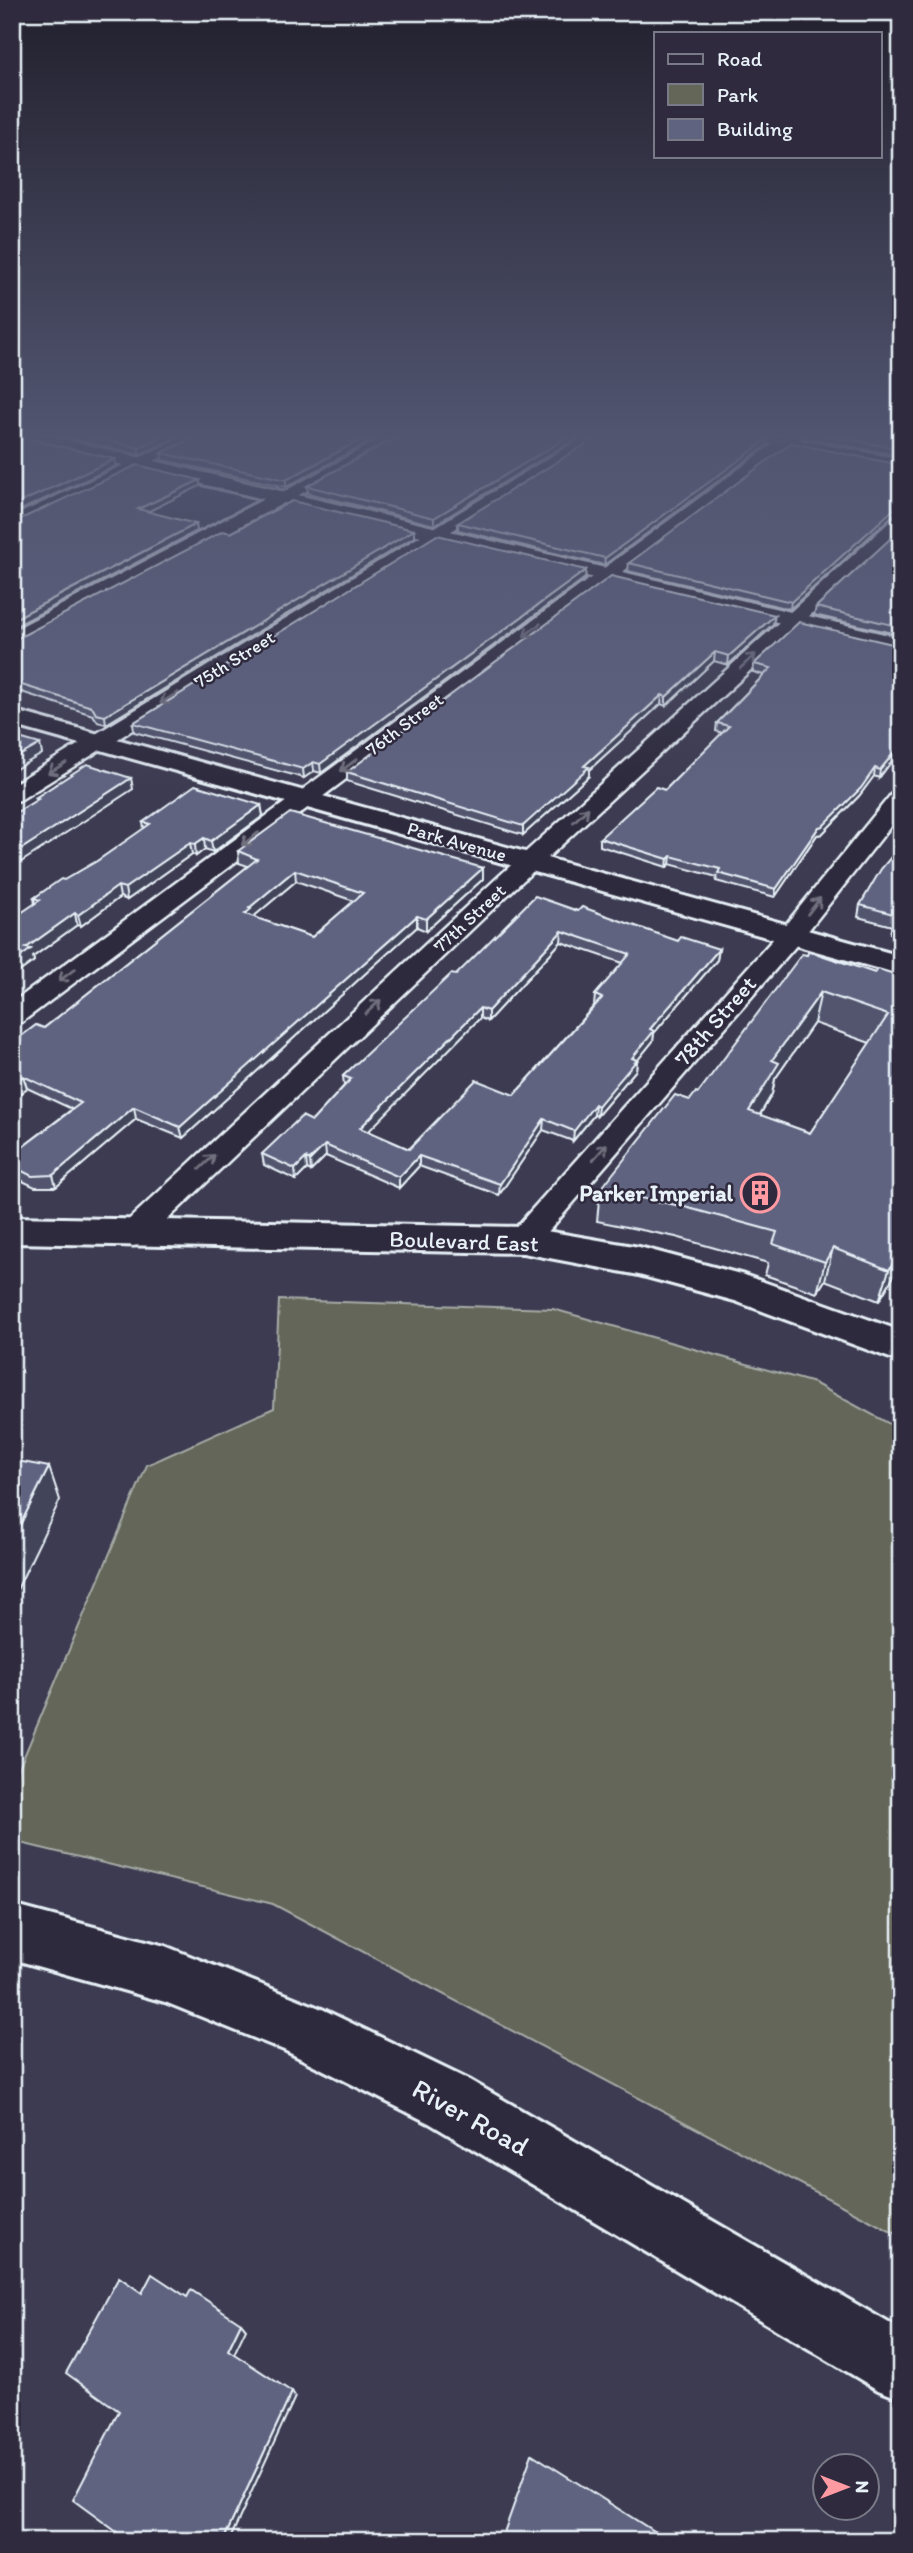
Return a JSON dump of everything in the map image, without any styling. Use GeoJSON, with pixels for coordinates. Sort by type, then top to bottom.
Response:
{"type":"FeatureCollection","features":[{"type":"Feature","properties":{"kind":"street"},"geometry":{"type":"LineString","coordinates":[[12,640],[176,553]]}},
{"type":"Feature","properties":{"kind":"street","name":"75th Street"},"geometry":{"type":"LineString","coordinates":[[12,795],[405,553]]}},
{"type":"Feature","properties":{"kind":"street"},"geometry":{"type":"LineString","coordinates":[[515,553],[901,645]]}},
{"type":"Feature","properties":{"kind":"street","name":"76th Street"},"geometry":{"type":"LineString","coordinates":[[12,1016],[636,553]]}},
{"type":"Feature","properties":{"kind":"street","name":"77th Street"},"geometry":{"type":"LineString","coordinates":[[156,1226],[530,861],[866,553]]}},
{"type":"Feature","properties":{"kind":"street","name":"Park Avenue"},"geometry":{"type":"LineString","coordinates":[[12,717],[901,966]]}},
{"type":"Feature","properties":{"kind":"street","name":"78th Street"},"geometry":{"type":"LineString","coordinates":[[523,1240],[791,935],[901,797]]}},
{"type":"Feature","properties":{"kind":"street","name":"Boulevard East"},"geometry":{"type":"LineString","coordinates":[[12,1230],[156,1226],[523,1240],[639,1261],[744,1289],[901,1347]]}},
{"type":"Feature","properties":{"kind":"street","name":"River Road"},"geometry":{"type":"LineString","coordinates":[[12,1932],[165,1974],[340,2047],[450,2102],[901,2367]]}},
{"type":"Feature","properties":{"kind":"green space"},"geometry":{"type":"Polygon","coordinates":[[[279,1300],[553,1309],[814,1383],[901,1430],[901,2237],[273,1904],[12,1841],[12,1785],[147,1465],[274,1408],[279,1300]]]}},
{"type":"Feature","properties":{"kind":"building"},"geometry":{"type":"Polygon","coordinates":[[[12,553],[140,553],[12,620],[12,553]]]}},
{"type":"Feature","properties":{"kind":"building"},"geometry":{"type":"Polygon","coordinates":[[[181,553],[376,553],[105,716],[96,714],[92,707],[12,682],[12,641],[181,553]]]}},
{"type":"Feature","properties":{"kind":"building"},"geometry":{"type":"Polygon","coordinates":[[[408,553],[514,553],[586,570],[320,764],[313,762],[303,769],[133,723],[408,553]]]}},
{"type":"Feature","properties":{"kind":"building"},"geometry":{"type":"Polygon","coordinates":[[[585,553],[612,553],[605,558],[585,553]]]}},
{"type":"Feature","properties":{"kind":"building"},"geometry":{"type":"Polygon","coordinates":[[[642,553],[845,553],[791,602],[629,563],[642,553]]]}},
{"type":"Feature","properties":{"kind":"building"},"geometry":{"type":"Polygon","coordinates":[[[875,553],[901,553],[901,627],[816,607],[875,553]]]}},
{"type":"Feature","properties":{"kind":"building"},"geometry":{"type":"Polygon","coordinates":[[[611,576],[775,615],[729,656],[715,652],[666,697],[662,695],[584,766],[589,767],[523,826],[347,772],[611,576]]]}},
{"type":"Feature","properties":{"kind":"building"},"geometry":{"type":"Polygon","coordinates":[[[799,622],[901,646],[901,744],[880,770],[875,768],[861,788],[819,827],[776,889],[718,873],[720,869],[671,856],[668,859],[600,838],[656,787],[665,790],[729,726],[717,723],[771,668],[754,664],[799,622]]]}},
{"type":"Feature","properties":{"kind":"building"},"geometry":{"type":"Polygon","coordinates":[[[12,736],[40,744],[12,760],[12,736]]]}},
{"type":"Feature","properties":{"kind":"building"},"geometry":{"type":"Polygon","coordinates":[[[87,764],[131,778],[12,855],[12,815],[87,764]]]}},
{"type":"Feature","properties":{"kind":"building"},"geometry":{"type":"Polygon","coordinates":[[[195,785],[261,805],[211,841],[204,838],[195,844],[190,843],[125,888],[118,886],[78,915],[75,913],[26,948],[31,949],[12,963],[12,919],[40,900],[34,898],[61,879],[64,880],[97,861],[150,824],[143,822],[195,785]]]}},
{"type":"Feature","properties":{"kind":"building"},"geometry":{"type":"Polygon","coordinates":[[[290,813],[483,868],[426,919],[417,916],[180,1127],[134,1107],[53,1175],[32,1176],[12,1166],[12,1155],[81,1103],[23,1076],[12,1085],[12,1043],[36,1025],[44,1028],[257,859],[238,851],[290,813]],[[295,870],[245,914],[312,937],[363,893],[295,870]]]}},
{"type":"Feature","properties":{"kind":"building"},"geometry":{"type":"Polygon","coordinates":[[[901,845],[901,923],[893,921],[897,915],[860,905],[881,869],[901,845]]]}},
{"type":"Feature","properties":{"kind":"building"},"geometry":{"type":"Polygon","coordinates":[[[535,896],[578,911],[582,907],[678,941],[681,937],[719,949],[650,1029],[654,1031],[632,1058],[637,1060],[598,1106],[595,1104],[574,1131],[544,1119],[500,1184],[419,1156],[399,1177],[325,1145],[310,1160],[306,1158],[295,1169],[262,1154],[302,1116],[312,1121],[351,1079],[343,1076],[451,974],[456,975],[535,896]],[[562,931],[488,1011],[480,1008],[360,1128],[409,1149],[476,1080],[514,1095],[602,998],[595,995],[630,954],[562,931]]]}},
{"type":"Feature","properties":{"kind":"building","name":"Parker Imperial"},"geometry":{"type":"Polygon","coordinates":[[[809,951],[875,973],[878,969],[901,976],[901,1250],[889,1270],[833,1248],[825,1262],[773,1244],[777,1232],[681,1206],[600,1190],[675,1095],[690,1100],[698,1093],[802,954],[807,955],[809,951]],[[821,992],[772,1060],[779,1063],[749,1111],[810,1133],[888,1015],[821,992]]]}},
{"type":"Feature","properties":{"kind":"building"},"geometry":{"type":"Polygon","coordinates":[[[12,1460],[49,1467],[12,1541],[12,1460]]]}},
{"type":"Feature","properties":{"kind":"building"},"geometry":{"type":"Polygon","coordinates":[[[152,2274],[187,2297],[191,2290],[241,2323],[228,2350],[292,2392],[223,2541],[129,2541],[73,2500],[119,2411],[66,2373],[119,2277],[142,2293],[152,2274]]]}},
{"type":"Feature","properties":{"kind":"building"},"geometry":{"type":"Polygon","coordinates":[[[532,2454],[669,2541],[501,2541],[532,2454]]]}},
{"type":"Feature","properties":{"kind":"place","name":"Parker Imperial"},"geometry":{"type":"Point","coordinates":[760,1193]}}]}
